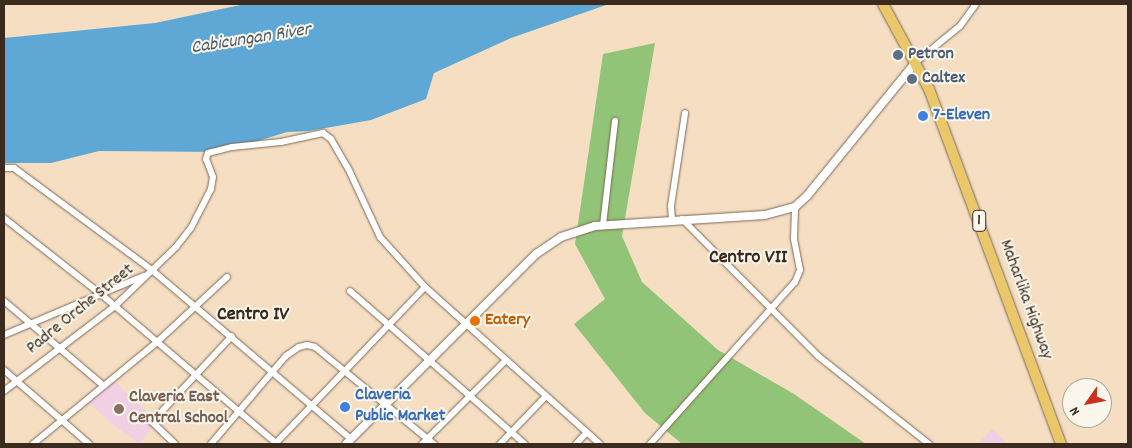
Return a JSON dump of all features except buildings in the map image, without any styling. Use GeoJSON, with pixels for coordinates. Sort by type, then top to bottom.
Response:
{"type":"FeatureCollection","features":[{"type":"Feature","properties":{"kind":"highway","name":"Maharlika Highway"},"geometry":{"type":"LineString","coordinates":[[883,4],[916,62],[933,98],[1061,444]]}},
{"type":"Feature","properties":{"kind":"street"},"geometry":{"type":"LineString","coordinates":[[5,170],[14,168],[152,272],[275,372],[352,442],[429,360],[536,254],[561,237],[603,225],[765,215],[795,207],[916,62],[960,26],[976,4]]}},
{"type":"Feature","properties":{"kind":"street"},"geometry":{"type":"LineString","coordinates":[[672,220],[671,206],[685,113]]}},
{"type":"Feature","properties":{"kind":"street"},"geometry":{"type":"LineString","coordinates":[[603,225],[615,121]]}},
{"type":"Feature","properties":{"kind":"street","name":"Padre Orche Street"},"geometry":{"type":"LineString","coordinates":[[4,391],[114,306],[152,272],[176,247],[202,209],[213,177],[206,159],[208,153],[232,147],[281,142],[323,133],[331,139],[348,168],[385,244],[426,287]]}},
{"type":"Feature","properties":{"kind":"street"},"geometry":{"type":"LineString","coordinates":[[650,444],[793,286],[799,274],[794,238],[795,207]]}},
{"type":"Feature","properties":{"kind":"street"},"geometry":{"type":"LineString","coordinates":[[4,218],[102,294],[156,343],[276,444],[426,287],[600,444]]}},
{"type":"Feature","properties":{"kind":"street"},"geometry":{"type":"LineString","coordinates":[[682,219],[837,373],[929,444]]}},
{"type":"Feature","properties":{"kind":"street"},"geometry":{"type":"LineString","coordinates":[[4,334],[152,272]]}},
{"type":"Feature","properties":{"kind":"street"},"geometry":{"type":"LineString","coordinates":[[33,444],[156,343],[227,277]]}},
{"type":"Feature","properties":{"kind":"street"},"geometry":{"type":"LineString","coordinates":[[350,291],[525,444]]}},
{"type":"Feature","properties":{"kind":"street"},"geometry":{"type":"LineString","coordinates":[[4,301],[104,386]]}},
{"type":"Feature","properties":{"kind":"street"},"geometry":{"type":"LineString","coordinates":[[175,444],[152,422],[232,336]]}},
{"type":"Feature","properties":{"kind":"street"},"geometry":{"type":"LineString","coordinates":[[211,444],[291,352],[307,345],[315,347],[434,444]]}},
{"type":"Feature","properties":{"kind":"street"},"geometry":{"type":"LineString","coordinates":[[422,444],[506,360]]}},
{"type":"Feature","properties":{"kind":"street"},"geometry":{"type":"LineString","coordinates":[[4,370],[89,444]]}},
{"type":"Feature","properties":{"kind":"street"},"geometry":{"type":"LineString","coordinates":[[500,444],[546,396]]}},
{"type":"Feature","properties":{"kind":"street"},"geometry":{"type":"LineString","coordinates":[[576,444],[587,432]]}},
{"type":"Feature","properties":{"kind":"shaded area","name":"Claveria East Central School"},"geometry":{"type":"Polygon","coordinates":[[[113,380],[150,415],[146,420],[153,425],[140,444],[112,424],[89,403],[113,380]]]}},
{"type":"Feature","properties":{"kind":"shaded area"},"geometry":{"type":"Polygon","coordinates":[[[992,429],[1008,444],[978,444],[992,429]]]}},
{"type":"Feature","properties":{"kind":"green space"},"geometry":{"type":"Polygon","coordinates":[[[655,43],[622,236],[642,282],[718,350],[794,394],[866,444],[682,444],[645,413],[574,324],[605,299],[575,244],[603,54],[655,43]]]}},
{"type":"Feature","properties":{"kind":"water","name":"Cabicungan River"},"geometry":{"type":"Polygon","coordinates":[[[245,4],[609,4],[511,38],[434,73],[426,99],[371,120],[309,131],[287,132],[222,152],[99,151],[51,163],[4,163],[4,38],[155,23],[245,4]]]}},
{"type":"Feature","properties":{"kind":"place","name":"Petron"},"geometry":{"type":"Point","coordinates":[898,55]}},
{"type":"Feature","properties":{"kind":"place","name":"Caltex"},"geometry":{"type":"Point","coordinates":[912,79]}},
{"type":"Feature","properties":{"kind":"place","name":"7-Eleven"},"geometry":{"type":"Point","coordinates":[923,116]}},
{"type":"Feature","properties":{"kind":"place","name":"Eatery"},"geometry":{"type":"Point","coordinates":[475,321]}},
{"type":"Feature","properties":{"kind":"place","name":"Claveria Public Market"},"geometry":{"type":"Point","coordinates":[345,407]}},
{"type":"Feature","properties":{"kind":"place","name":"Claveria East Central School"},"geometry":{"type":"Point","coordinates":[119,409]}},
{"type":"Feature","properties":{"kind":"district","name":"Centro VII"},"geometry":{"type":"Point","coordinates":[748,258]}},
{"type":"Feature","properties":{"kind":"district","name":"Centro IV"},"geometry":{"type":"Point","coordinates":[253,315]}}]}
